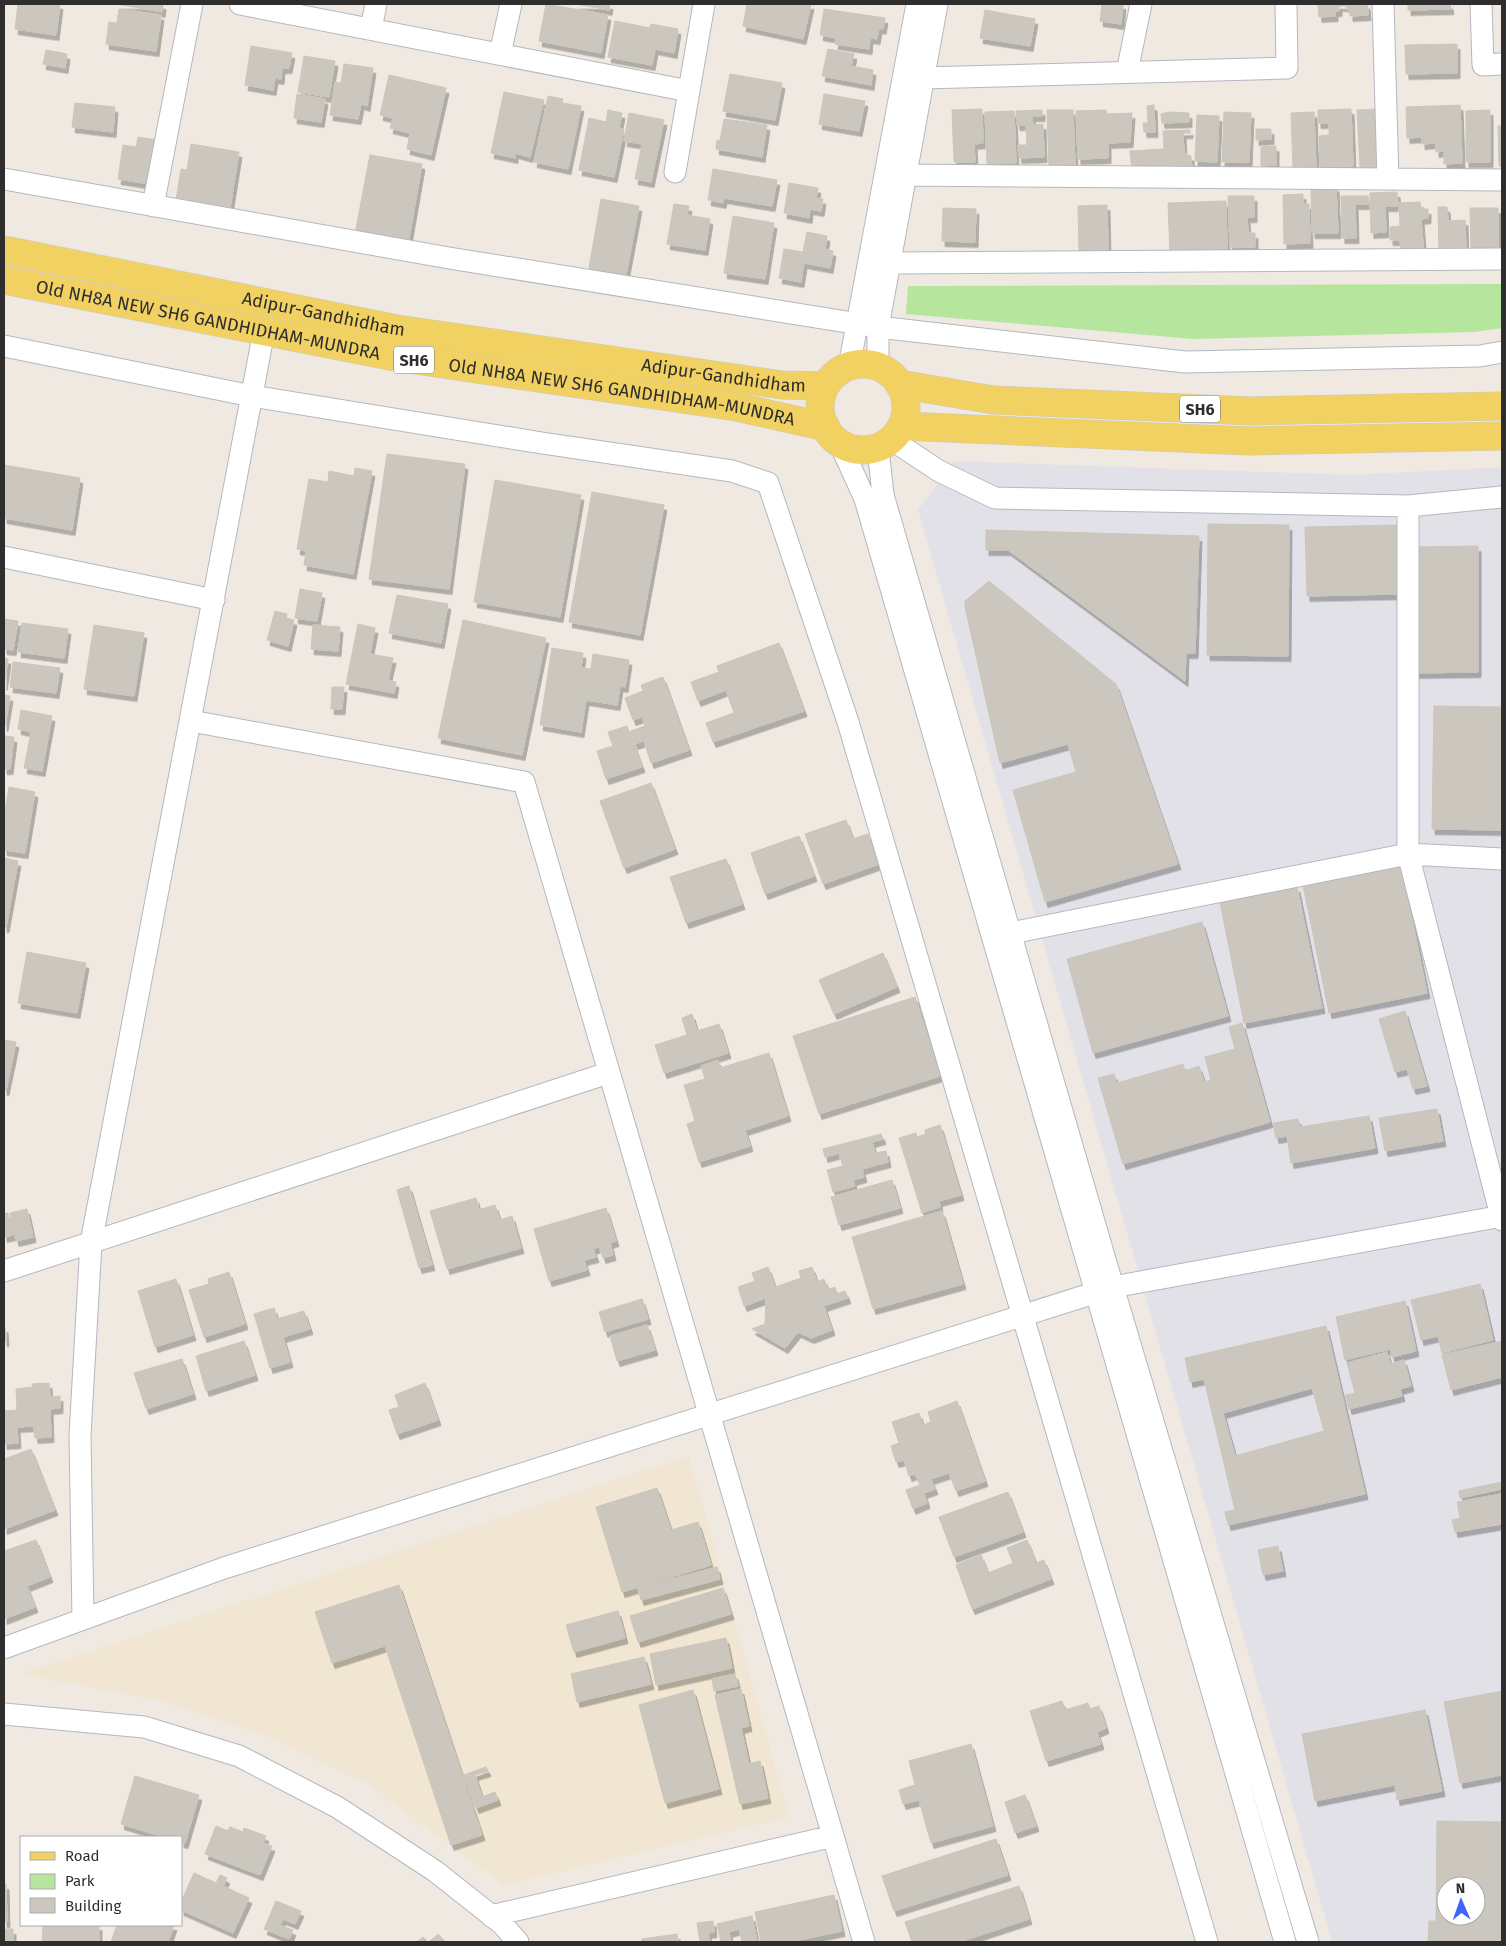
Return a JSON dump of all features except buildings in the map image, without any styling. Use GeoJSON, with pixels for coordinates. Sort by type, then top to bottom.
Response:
{"type":"FeatureCollection","features":[{"type":"Feature","properties":{"kind":"main road","name":"Adipur-Gandhidham"},"geometry":{"type":"LineString","coordinates":[[4,250],[397,329],[772,384],[825,386]]}},
{"type":"Feature","properties":{"kind":"main road","name":"Old NH8A NEW SH6 GANDHIDHAM-MUNDRA"},"geometry":{"type":"LineString","coordinates":[[4,280],[395,357],[737,407],[833,436]]}},
{"type":"Feature","properties":{"kind":"main road"},"geometry":{"type":"LineString","coordinates":[[833,436],[821,419],[820,404],[825,386],[835,374],[848,367],[867,364],[878,367]]}},
{"type":"Feature","properties":{"kind":"main road","name":"SH6"},"geometry":{"type":"LineString","coordinates":[[878,367],[899,384],[993,400],[1250,411],[1502,406]]}},
{"type":"Feature","properties":{"kind":"main road"},"geometry":{"type":"LineString","coordinates":[[891,438],[907,411],[905,395],[899,384]]}},
{"type":"Feature","properties":{"kind":"main road","name":"SH6"},"geometry":{"type":"LineString","coordinates":[[833,436],[860,451],[891,438],[1249,441],[1502,436]]}},
{"type":"Feature","properties":{"kind":"street"},"geometry":{"type":"LineString","coordinates":[[153,206],[192,4]]}},
{"type":"Feature","properties":{"kind":"street"},"geometry":{"type":"LineString","coordinates":[[240,4],[689,91]]}},
{"type":"Feature","properties":{"kind":"street"},"geometry":{"type":"LineString","coordinates":[[371,29],[376,4]]}},
{"type":"Feature","properties":{"kind":"street"},"geometry":{"type":"LineString","coordinates":[[500,54],[511,4]]}},
{"type":"Feature","properties":{"kind":"street"},"geometry":{"type":"LineString","coordinates":[[675,172],[704,4]]}},
{"type":"Feature","properties":{"kind":"street"},"geometry":{"type":"LineString","coordinates":[[848,367],[917,4]]}},
{"type":"Feature","properties":{"kind":"street"},"geometry":{"type":"LineString","coordinates":[[878,367],[878,327],[937,4]]}},
{"type":"Feature","properties":{"kind":"street"},"geometry":{"type":"LineString","coordinates":[[1127,72],[1141,4]]}},
{"type":"Feature","properties":{"kind":"street"},"geometry":{"type":"LineString","coordinates":[[923,78],[1287,68],[1286,4]]}},
{"type":"Feature","properties":{"kind":"street"},"geometry":{"type":"LineString","coordinates":[[1383,4],[1388,179]]}},
{"type":"Feature","properties":{"kind":"street"},"geometry":{"type":"LineString","coordinates":[[1481,4],[1483,65],[1502,64]]}},
{"type":"Feature","properties":{"kind":"street"},"geometry":{"type":"LineString","coordinates":[[905,175],[1502,180]]}},
{"type":"Feature","properties":{"kind":"street"},"geometry":{"type":"LineString","coordinates":[[4,179],[459,260],[878,327],[1185,362],[1480,356],[1502,352]]}},
{"type":"Feature","properties":{"kind":"street"},"geometry":{"type":"LineString","coordinates":[[890,263],[1502,259]]}},
{"type":"Feature","properties":{"kind":"street"},"geometry":{"type":"LineString","coordinates":[[83,1619],[80,1435],[91,1243],[264,331]]}},
{"type":"Feature","properties":{"kind":"street"},"geometry":{"type":"LineString","coordinates":[[4,346],[252,396],[542,444],[732,471],[768,483],[848,722],[1021,1316],[1207,1942]]}},
{"type":"Feature","properties":{"kind":"street"},"geometry":{"type":"LineString","coordinates":[[833,436],[868,508],[1105,1289],[1308,1942]]}},
{"type":"Feature","properties":{"kind":"street"},"geometry":{"type":"LineString","coordinates":[[1286,1942],[1105,1289],[1011,934],[883,496],[891,438],[939,471],[995,498],[1408,506],[1502,497]]}},
{"type":"Feature","properties":{"kind":"street"},"geometry":{"type":"LineString","coordinates":[[4,1648],[224,1568],[1105,1289],[1502,1218],[1408,854],[1408,506]]}},
{"type":"Feature","properties":{"kind":"street"},"geometry":{"type":"LineString","coordinates":[[4,557],[214,600]]}},
{"type":"Feature","properties":{"kind":"street"},"geometry":{"type":"LineString","coordinates":[[191,721],[524,782],[608,1073],[711,1414],[864,1942]]}},
{"type":"Feature","properties":{"kind":"street"},"geometry":{"type":"LineString","coordinates":[[1011,934],[1408,854],[1502,859]]}},
{"type":"Feature","properties":{"kind":"street"},"geometry":{"type":"LineString","coordinates":[[4,1271],[608,1073]]}},
{"type":"Feature","properties":{"kind":"street"},"geometry":{"type":"LineString","coordinates":[[4,1714],[144,1726],[239,1756],[337,1807],[434,1871],[491,1916],[518,1942]]}},
{"type":"Feature","properties":{"kind":"street"},"geometry":{"type":"LineString","coordinates":[[491,1916],[833,1836]]}},
{"type":"Feature","properties":{"kind":"shaded area"},"geometry":{"type":"Polygon","coordinates":[[[954,461],[1353,475],[1502,467],[1502,1942],[1332,1942],[918,510],[954,461]]]}},
{"type":"Feature","properties":{"kind":"shaded area"},"geometry":{"type":"Polygon","coordinates":[[[689,1456],[789,1817],[504,1885],[368,1784],[270,1737],[165,1702],[22,1674],[689,1456]]]}},
{"type":"Feature","properties":{"kind":"green space"},"geometry":{"type":"Polygon","coordinates":[[[1502,284],[1502,328],[1474,332],[1193,339],[906,314],[908,286],[1502,284]]]}}]}
